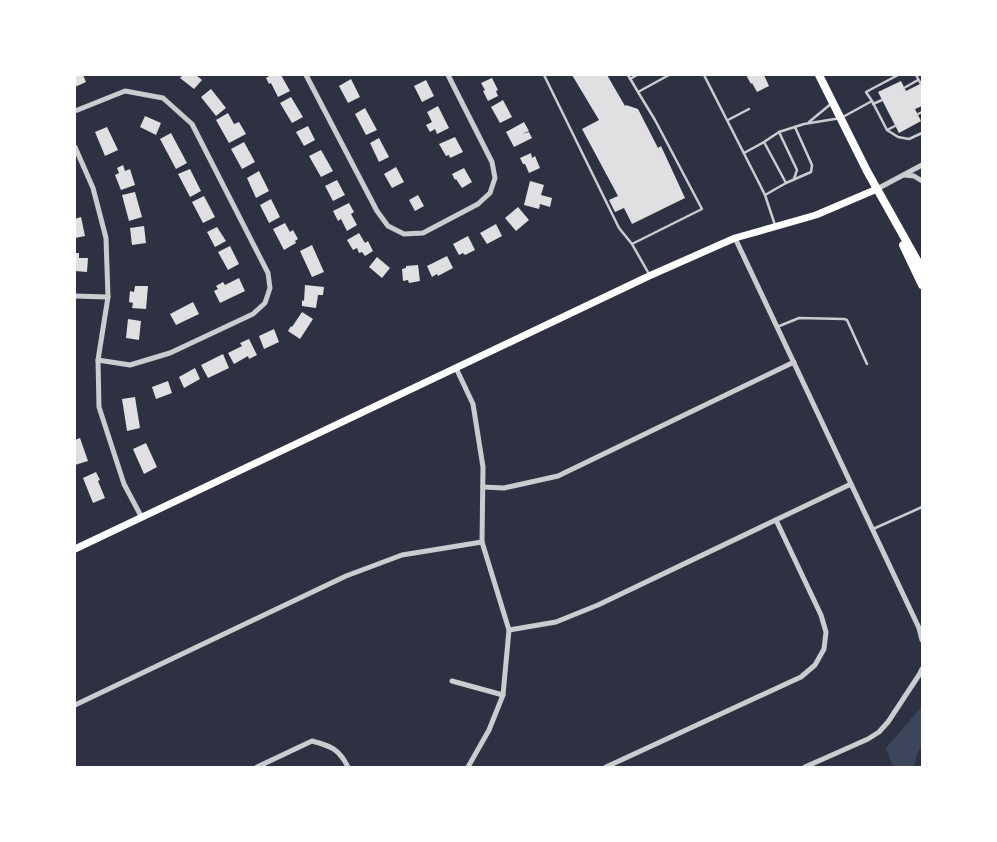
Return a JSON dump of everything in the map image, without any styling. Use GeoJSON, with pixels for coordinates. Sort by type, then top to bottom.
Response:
{"type":"FeatureCollection","features":[{"type":"Feature","properties":{"kind":"main road"},"geometry":{"type":"LineString","coordinates":[[819,75],[877,188],[922,269]]}},
{"type":"Feature","properties":{"kind":"main road"},"geometry":{"type":"LineString","coordinates":[[75,549],[649,276],[735,238],[816,215],[877,188]]}},
{"type":"Feature","properties":{"kind":"main road"},"geometry":{"type":"LineString","coordinates":[[877,188],[922,286]]}},
{"type":"Feature","properties":{"kind":"street"},"geometry":{"type":"LineString","coordinates":[[306,75],[377,211],[388,226],[404,234],[423,233],[478,204],[490,193],[495,178],[492,162],[448,75]]}},
{"type":"Feature","properties":{"kind":"street"},"geometry":{"type":"LineString","coordinates":[[75,111],[125,91],[163,98],[178,111],[192,124],[268,273],[270,288],[265,303],[253,314],[170,353],[130,365],[98,360]]}},
{"type":"Feature","properties":{"kind":"street"},"geometry":{"type":"LineString","coordinates":[[75,147],[93,188],[106,238],[108,297],[98,360],[99,407],[124,484],[142,516]]}},
{"type":"Feature","properties":{"kind":"street"},"geometry":{"type":"LineString","coordinates":[[877,188],[922,165]]}},
{"type":"Feature","properties":{"kind":"street"},"geometry":{"type":"LineString","coordinates":[[903,175],[914,176],[922,181]]}},
{"type":"Feature","properties":{"kind":"street"},"geometry":{"type":"LineString","coordinates":[[735,238],[919,628],[922,640]]}},
{"type":"Feature","properties":{"kind":"street"},"geometry":{"type":"LineString","coordinates":[[75,296],[108,297]]}},
{"type":"Feature","properties":{"kind":"street"},"geometry":{"type":"LineString","coordinates":[[483,487],[504,488],[558,476],[794,362]]}},
{"type":"Feature","properties":{"kind":"street"},"geometry":{"type":"LineString","coordinates":[[456,368],[473,404],[483,468],[482,542],[508,630],[503,695],[489,730],[468,767]]}},
{"type":"Feature","properties":{"kind":"street"},"geometry":{"type":"LineString","coordinates":[[508,630],[556,622],[598,605],[851,484]]}},
{"type":"Feature","properties":{"kind":"street"},"geometry":{"type":"LineString","coordinates":[[606,767],[801,677],[815,665],[824,649],[826,632],[821,615],[776,520]]}},
{"type":"Feature","properties":{"kind":"street"},"geometry":{"type":"LineString","coordinates":[[75,705],[346,576],[402,555],[482,542]]}},
{"type":"Feature","properties":{"kind":"street"},"geometry":{"type":"LineString","coordinates":[[805,767],[880,732],[922,669]]}},
{"type":"Feature","properties":{"kind":"street"},"geometry":{"type":"LineString","coordinates":[[452,681],[503,695]]}},
{"type":"Feature","properties":{"kind":"street"},"geometry":{"type":"LineString","coordinates":[[257,767],[312,741],[330,746],[344,758],[348,767]]}},
{"type":"Feature","properties":{"kind":"lane"},"geometry":{"type":"LineString","coordinates":[[544,75],[619,228],[632,244],[649,276]]}},
{"type":"Feature","properties":{"kind":"lane"},"geometry":{"type":"LineString","coordinates":[[632,244],[702,209],[655,120],[629,77],[637,75]]}},
{"type":"Feature","properties":{"kind":"lane"},"geometry":{"type":"LineString","coordinates":[[638,92],[669,75]]}},
{"type":"Feature","properties":{"kind":"lane"},"geometry":{"type":"LineString","coordinates":[[704,75],[765,195],[775,227]]}},
{"type":"Feature","properties":{"kind":"lane"},"geometry":{"type":"LineString","coordinates":[[898,75],[866,92],[886,130],[910,139],[922,133]]}},
{"type":"Feature","properties":{"kind":"lane"},"geometry":{"type":"LineString","coordinates":[[916,75],[921,84]]}},
{"type":"Feature","properties":{"kind":"lane"},"geometry":{"type":"LineString","coordinates":[[904,88],[918,80]]}},
{"type":"Feature","properties":{"kind":"lane"},"geometry":{"type":"LineString","coordinates":[[744,153],[779,132],[808,123],[841,118],[882,100]]}},
{"type":"Feature","properties":{"kind":"lane"},"geometry":{"type":"LineString","coordinates":[[808,123],[833,102]]}},
{"type":"Feature","properties":{"kind":"lane"},"geometry":{"type":"LineString","coordinates":[[728,120],[749,109]]}},
{"type":"Feature","properties":{"kind":"lane"},"geometry":{"type":"LineString","coordinates":[[918,114],[922,112]]}},
{"type":"Feature","properties":{"kind":"lane"},"geometry":{"type":"LineString","coordinates":[[886,130],[895,126]]}},
{"type":"Feature","properties":{"kind":"lane"},"geometry":{"type":"LineString","coordinates":[[765,195],[811,172],[812,165],[796,127]]}},
{"type":"Feature","properties":{"kind":"lane"},"geometry":{"type":"LineString","coordinates":[[779,132],[797,170],[794,180]]}},
{"type":"Feature","properties":{"kind":"lane"},"geometry":{"type":"LineString","coordinates":[[764,142],[786,183]]}},
{"type":"Feature","properties":{"kind":"lane"},"geometry":{"type":"LineString","coordinates":[[777,327],[799,318],[847,320],[867,364]]}},
{"type":"Feature","properties":{"kind":"lane"},"geometry":{"type":"LineString","coordinates":[[872,529],[922,507]]}},
{"type":"Feature","properties":{"kind":"shaded area"},"geometry":{"type":"Polygon","coordinates":[[[922,706],[922,744],[914,767],[893,767],[886,748],[922,706]]]}},
{"type":"Feature","properties":{"kind":"building"},"geometry":{"type":"Polygon","coordinates":[[[75,75],[83,75],[86,82],[75,87],[75,75]]]}},
{"type":"Feature","properties":{"kind":"building"},"geometry":{"type":"Polygon","coordinates":[[[183,75],[196,75],[202,80],[194,89],[180,78],[183,75]]]}},
{"type":"Feature","properties":{"kind":"building"},"geometry":{"type":"Polygon","coordinates":[[[271,75],[281,75],[290,91],[278,97],[271,83],[269,84],[266,78],[271,75]]]}},
{"type":"Feature","properties":{"kind":"building"},"geometry":{"type":"Polygon","coordinates":[[[572,75],[607,75],[625,106],[638,109],[658,148],[661,146],[685,198],[632,224],[624,208],[615,212],[609,200],[618,196],[582,129],[599,120],[572,75]]]}},
{"type":"Feature","properties":{"kind":"building"},"geometry":{"type":"Polygon","coordinates":[[[746,75],[764,75],[769,86],[757,92],[746,75]]]}},
{"type":"Feature","properties":{"kind":"building"},"geometry":{"type":"Polygon","coordinates":[[[492,78],[498,90],[496,91],[498,96],[488,101],[481,83],[492,78]]]}},
{"type":"Feature","properties":{"kind":"building"},"geometry":{"type":"Polygon","coordinates":[[[351,79],[360,97],[348,103],[339,86],[351,79]]]}},
{"type":"Feature","properties":{"kind":"building"},"geometry":{"type":"Polygon","coordinates":[[[426,80],[434,96],[422,102],[414,86],[426,80]]]}},
{"type":"Feature","properties":{"kind":"building"},"geometry":{"type":"Polygon","coordinates":[[[901,81],[906,91],[922,83],[922,106],[915,109],[921,121],[899,133],[878,92],[901,81]]]}},
{"type":"Feature","properties":{"kind":"building"},"geometry":{"type":"Polygon","coordinates":[[[211,89],[226,108],[216,116],[201,97],[211,89]]]}},
{"type":"Feature","properties":{"kind":"building"},"geometry":{"type":"Polygon","coordinates":[[[291,97],[303,117],[292,123],[280,103],[291,97]]]}},
{"type":"Feature","properties":{"kind":"building"},"geometry":{"type":"Polygon","coordinates":[[[503,100],[512,117],[500,123],[491,107],[503,100]]]}},
{"type":"Feature","properties":{"kind":"building"},"geometry":{"type":"Polygon","coordinates":[[[438,106],[449,128],[437,134],[435,129],[430,132],[426,125],[432,122],[427,112],[438,106]]]}},
{"type":"Feature","properties":{"kind":"building"},"geometry":{"type":"Polygon","coordinates":[[[365,108],[377,130],[366,135],[355,114],[365,108]]]}},
{"type":"Feature","properties":{"kind":"building"},"geometry":{"type":"Polygon","coordinates":[[[228,113],[234,124],[239,122],[246,134],[229,143],[216,120],[228,113]]]}},
{"type":"Feature","properties":{"kind":"building"},"geometry":{"type":"Polygon","coordinates":[[[145,116],[161,123],[156,135],[140,127],[145,116]]]}},
{"type":"Feature","properties":{"kind":"building"},"geometry":{"type":"Polygon","coordinates":[[[524,122],[529,131],[522,134],[529,132],[532,138],[514,147],[506,132],[524,122]]]}},
{"type":"Feature","properties":{"kind":"building"},"geometry":{"type":"Polygon","coordinates":[[[308,126],[315,140],[304,146],[296,132],[308,126]]]}},
{"type":"Feature","properties":{"kind":"building"},"geometry":{"type":"Polygon","coordinates":[[[107,127],[118,150],[105,156],[95,132],[107,127]]]}},
{"type":"Feature","properties":{"kind":"building"},"geometry":{"type":"Polygon","coordinates":[[[171,133],[187,163],[176,169],[160,139],[171,133]]]}},
{"type":"Feature","properties":{"kind":"building"},"geometry":{"type":"Polygon","coordinates":[[[455,137],[463,152],[450,158],[449,155],[446,156],[439,144],[455,137]]]}},
{"type":"Feature","properties":{"kind":"building"},"geometry":{"type":"Polygon","coordinates":[[[379,138],[389,157],[379,162],[370,143],[379,138]]]}},
{"type":"Feature","properties":{"kind":"building"},"geometry":{"type":"Polygon","coordinates":[[[244,142],[255,162],[242,169],[231,149],[244,142]]]}},
{"type":"Feature","properties":{"kind":"building"},"geometry":{"type":"Polygon","coordinates":[[[321,150],[333,171],[321,177],[309,156],[321,150]]]}},
{"type":"Feature","properties":{"kind":"building"},"geometry":{"type":"Polygon","coordinates":[[[531,153],[532,158],[535,156],[540,168],[529,173],[520,158],[531,153]]]}},
{"type":"Feature","properties":{"kind":"building"},"geometry":{"type":"Polygon","coordinates":[[[123,165],[125,171],[130,169],[135,185],[121,190],[115,175],[119,173],[117,168],[123,165]]]}},
{"type":"Feature","properties":{"kind":"building"},"geometry":{"type":"Polygon","coordinates":[[[396,167],[404,182],[392,188],[384,174],[396,167]]]}},
{"type":"Feature","properties":{"kind":"building"},"geometry":{"type":"Polygon","coordinates":[[[464,168],[472,182],[462,188],[452,174],[464,168]]]}},
{"type":"Feature","properties":{"kind":"building"},"geometry":{"type":"Polygon","coordinates":[[[190,169],[201,191],[190,197],[178,174],[190,169]]]}},
{"type":"Feature","properties":{"kind":"building"},"geometry":{"type":"Polygon","coordinates":[[[259,171],[269,191],[256,198],[247,178],[259,171]]]}},
{"type":"Feature","properties":{"kind":"building"},"geometry":{"type":"Polygon","coordinates":[[[337,180],[345,195],[333,201],[325,186],[337,180]]]}},
{"type":"Feature","properties":{"kind":"building"},"geometry":{"type":"Polygon","coordinates":[[[530,181],[544,185],[541,195],[552,198],[550,207],[540,204],[539,209],[524,205],[530,181]]]}},
{"type":"Feature","properties":{"kind":"building"},"geometry":{"type":"Polygon","coordinates":[[[135,192],[142,217],[129,221],[122,195],[135,192]]]}},
{"type":"Feature","properties":{"kind":"building"},"geometry":{"type":"Polygon","coordinates":[[[418,195],[424,206],[415,211],[409,200],[418,195]]]}},
{"type":"Feature","properties":{"kind":"building"},"geometry":{"type":"Polygon","coordinates":[[[204,196],[215,217],[203,223],[192,202],[204,196]]]}},
{"type":"Feature","properties":{"kind":"building"},"geometry":{"type":"Polygon","coordinates":[[[271,199],[280,217],[269,223],[260,205],[271,199]]]}},
{"type":"Feature","properties":{"kind":"building"},"geometry":{"type":"Polygon","coordinates":[[[349,203],[354,212],[351,214],[357,225],[347,231],[341,219],[338,221],[333,211],[349,203]]]}},
{"type":"Feature","properties":{"kind":"building"},"geometry":{"type":"Polygon","coordinates":[[[518,207],[529,220],[516,231],[505,218],[518,207]]]}},
{"type":"Feature","properties":{"kind":"building"},"geometry":{"type":"Polygon","coordinates":[[[81,217],[85,236],[75,238],[75,219],[81,217]]]}},
{"type":"Feature","properties":{"kind":"building"},"geometry":{"type":"Polygon","coordinates":[[[285,223],[290,232],[293,230],[298,239],[295,241],[296,243],[284,250],[273,229],[285,223]]]}},
{"type":"Feature","properties":{"kind":"building"},"geometry":{"type":"Polygon","coordinates":[[[496,224],[502,236],[487,244],[480,233],[496,224]]]}},
{"type":"Feature","properties":{"kind":"building"},"geometry":{"type":"Polygon","coordinates":[[[144,226],[146,243],[132,245],[130,228],[144,226]]]}},
{"type":"Feature","properties":{"kind":"building"},"geometry":{"type":"Polygon","coordinates":[[[217,227],[226,241],[215,247],[207,232],[217,227]]]}},
{"type":"Feature","properties":{"kind":"building"},"geometry":{"type":"Polygon","coordinates":[[[359,233],[365,243],[368,241],[373,251],[365,256],[362,252],[359,253],[357,248],[353,250],[347,240],[359,233]]]}},
{"type":"Feature","properties":{"kind":"building"},"geometry":{"type":"Polygon","coordinates":[[[468,236],[475,250],[465,255],[463,253],[459,255],[453,244],[468,236]]]}},
{"type":"Feature","properties":{"kind":"building"},"geometry":{"type":"Polygon","coordinates":[[[312,245],[324,272],[312,277],[300,251],[312,245]]]}},
{"type":"Feature","properties":{"kind":"building"},"geometry":{"type":"Polygon","coordinates":[[[230,246],[239,264],[228,270],[218,252],[230,246]]]}},
{"type":"Feature","properties":{"kind":"building"},"geometry":{"type":"Polygon","coordinates":[[[75,253],[79,253],[79,258],[88,258],[87,272],[75,271],[75,253]]]}},
{"type":"Feature","properties":{"kind":"building"},"geometry":{"type":"Polygon","coordinates":[[[447,256],[453,268],[432,277],[427,266],[447,256]]]}},
{"type":"Feature","properties":{"kind":"building"},"geometry":{"type":"Polygon","coordinates":[[[377,257],[390,268],[382,278],[369,267],[377,257]]]}},
{"type":"Feature","properties":{"kind":"building"},"geometry":{"type":"Polygon","coordinates":[[[418,265],[420,281],[409,283],[408,280],[403,281],[402,269],[406,268],[406,266],[418,265]]]}},
{"type":"Feature","properties":{"kind":"building"},"geometry":{"type":"Polygon","coordinates":[[[239,278],[245,291],[220,303],[214,291],[218,289],[216,286],[223,282],[225,285],[239,278]]]}},
{"type":"Feature","properties":{"kind":"building"},"geometry":{"type":"Polygon","coordinates":[[[305,285],[324,287],[323,295],[318,295],[316,308],[302,306],[305,285]]]}},
{"type":"Feature","properties":{"kind":"building"},"geometry":{"type":"Polygon","coordinates":[[[135,286],[148,286],[146,309],[132,308],[133,303],[129,302],[130,291],[134,292],[135,286]]]}},
{"type":"Feature","properties":{"kind":"building"},"geometry":{"type":"Polygon","coordinates":[[[193,302],[199,314],[176,325],[170,314],[193,302]]]}},
{"type":"Feature","properties":{"kind":"building"},"geometry":{"type":"Polygon","coordinates":[[[302,312],[313,319],[300,339],[288,331],[302,312]]]}},
{"type":"Feature","properties":{"kind":"building"},"geometry":{"type":"Polygon","coordinates":[[[128,319],[141,321],[139,340],[126,338],[128,319]]]}},
{"type":"Feature","properties":{"kind":"building"},"geometry":{"type":"Polygon","coordinates":[[[274,329],[279,342],[264,349],[259,336],[274,329]]]}},
{"type":"Feature","properties":{"kind":"building"},"geometry":{"type":"Polygon","coordinates":[[[249,339],[257,355],[249,359],[248,356],[234,364],[228,353],[242,346],[240,343],[249,339]]]}},
{"type":"Feature","properties":{"kind":"building"},"geometry":{"type":"Polygon","coordinates":[[[223,354],[229,368],[208,378],[201,365],[223,354]]]}},
{"type":"Feature","properties":{"kind":"building"},"geometry":{"type":"Polygon","coordinates":[[[195,368],[200,379],[184,388],[179,377],[195,368]]]}},
{"type":"Feature","properties":{"kind":"building"},"geometry":{"type":"Polygon","coordinates":[[[168,381],[172,393],[156,399],[152,387],[168,381]]]}},
{"type":"Feature","properties":{"kind":"building"},"geometry":{"type":"Polygon","coordinates":[[[135,397],[140,428],[127,431],[122,399],[135,397]]]}},
{"type":"Feature","properties":{"kind":"building"},"geometry":{"type":"Polygon","coordinates":[[[80,438],[88,461],[75,465],[75,440],[80,438]]]}},
{"type":"Feature","properties":{"kind":"building"},"geometry":{"type":"Polygon","coordinates":[[[146,443],[157,467],[144,474],[133,449],[146,443]]]}},
{"type":"Feature","properties":{"kind":"building"},"geometry":{"type":"Polygon","coordinates":[[[96,472],[105,498],[93,503],[83,478],[96,472]]]}}]}
